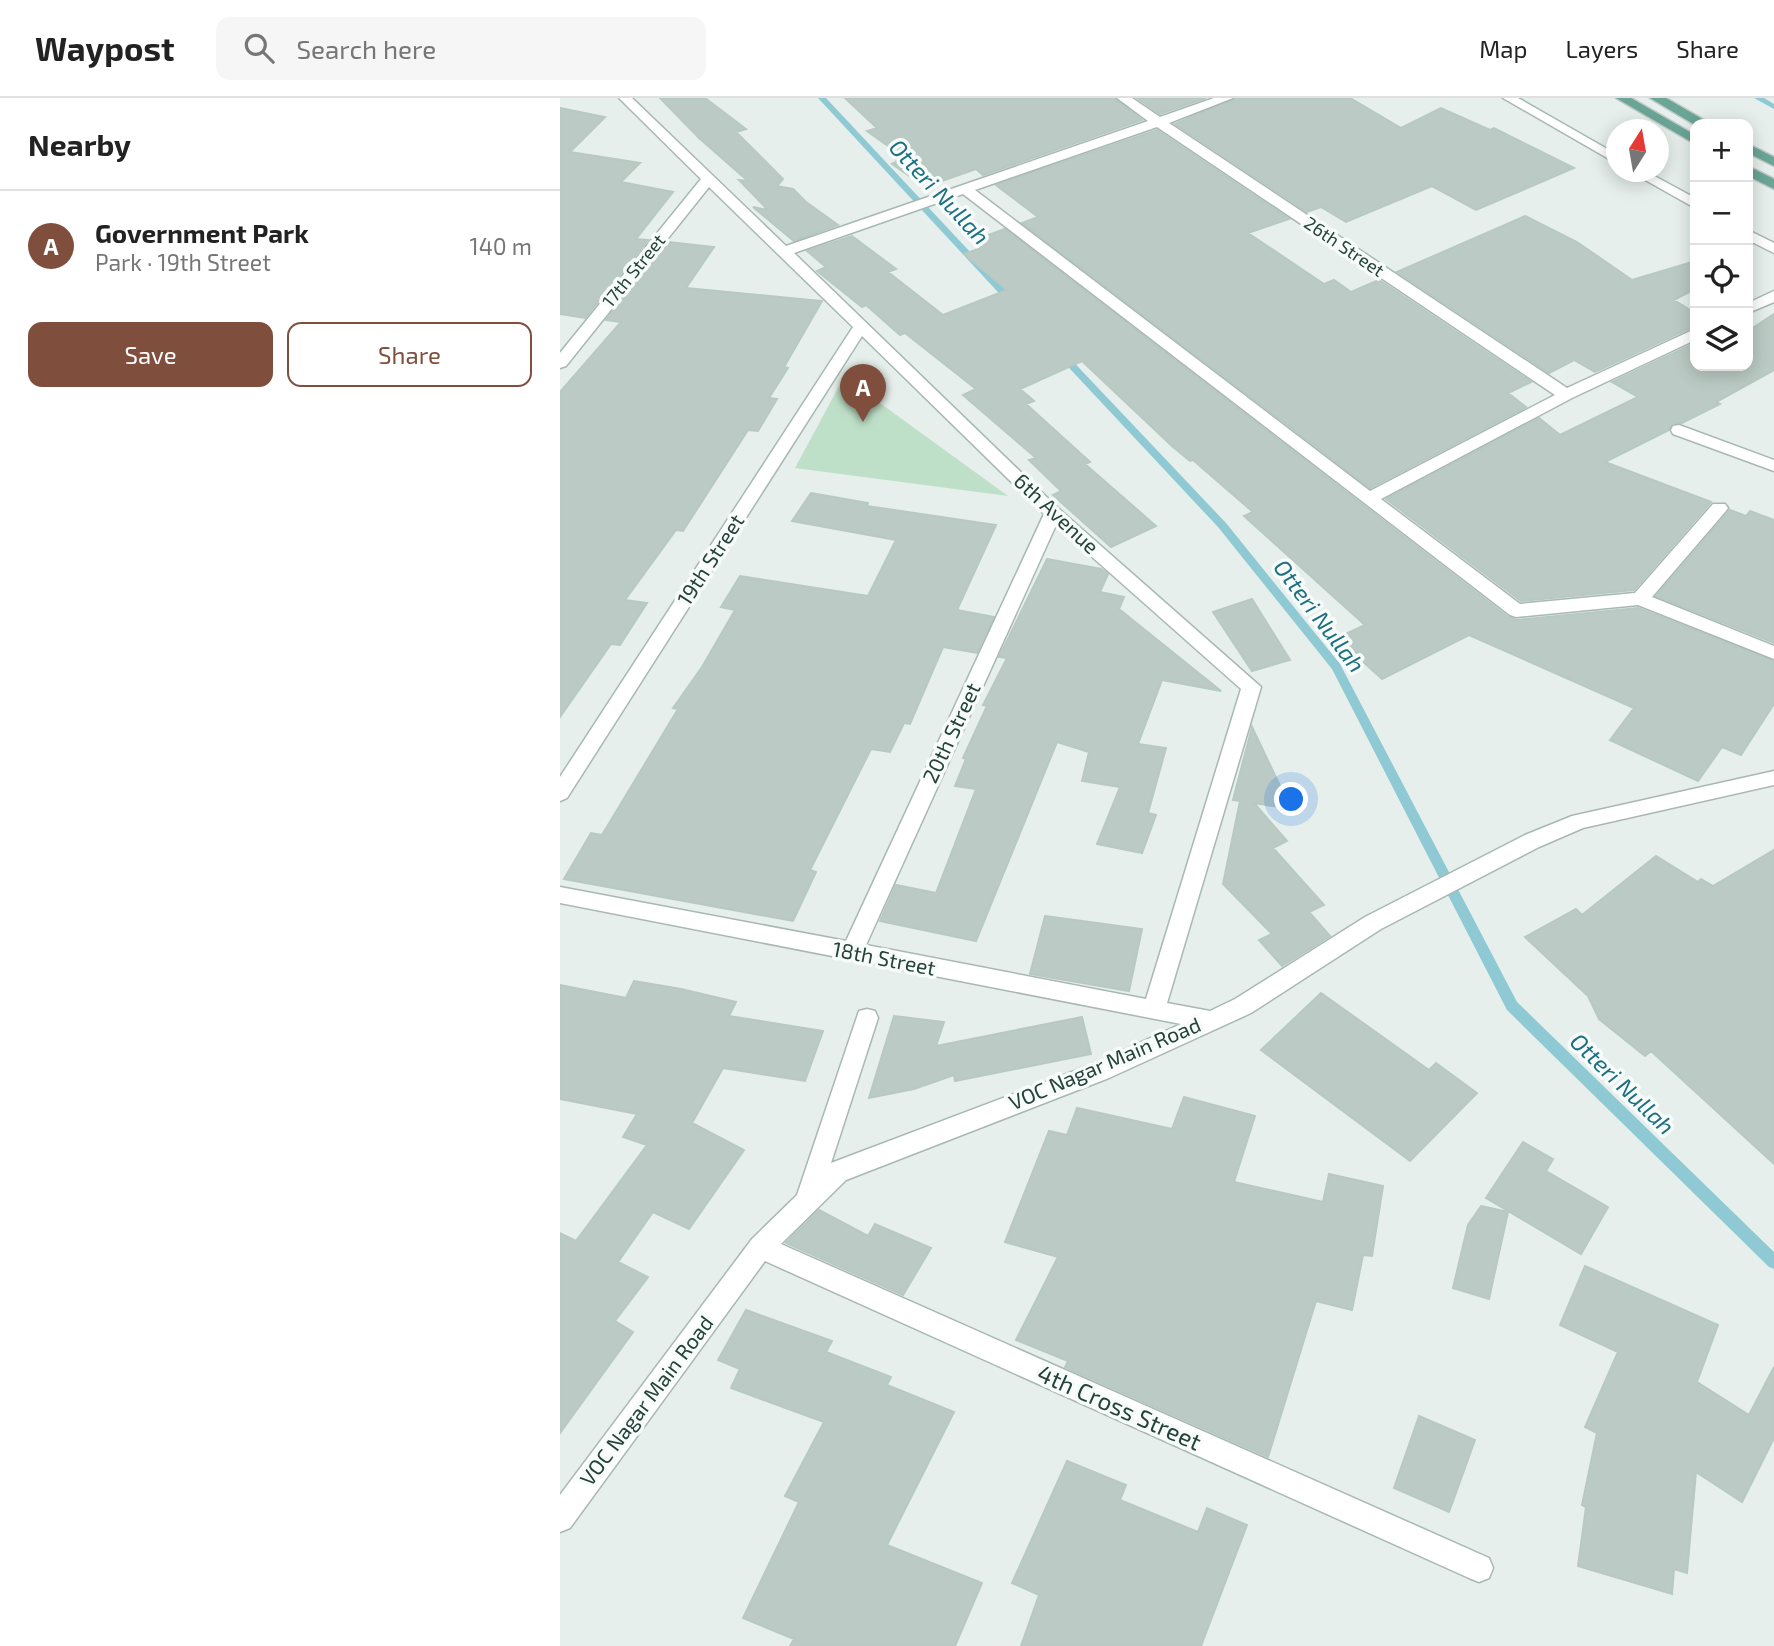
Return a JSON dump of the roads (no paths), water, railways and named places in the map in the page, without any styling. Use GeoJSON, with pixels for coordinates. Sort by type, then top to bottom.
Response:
{"type":"FeatureCollection","features":[{"type":"Feature","properties":{"kind":"main road"},"geometry":{"type":"LineString","coordinates":[[1622,98],[1690,137]]}},
{"type":"Feature","properties":{"kind":"main road"},"geometry":{"type":"LineString","coordinates":[[1656,98],[1695,119]]}},
{"type":"Feature","properties":{"kind":"main road"},"geometry":{"type":"LineString","coordinates":[[1753,151],[1774,162]]}},
{"type":"Feature","properties":{"kind":"main road"},"geometry":{"type":"LineString","coordinates":[[1753,173],[1774,185]]}},
{"type":"Feature","properties":{"kind":"street","name":"6th Avenue"},"geometry":{"type":"LineString","coordinates":[[625,98],[1053,513],[1251,687],[1154,1010]]}},
{"type":"Feature","properties":{"kind":"street","name":"26th Street"},"geometry":{"type":"LineString","coordinates":[[1123,98],[1566,395]]}},
{"type":"Feature","properties":{"kind":"street"},"geometry":{"type":"LineString","coordinates":[[783,251],[1227,98]]}},
{"type":"Feature","properties":{"kind":"street"},"geometry":{"type":"LineString","coordinates":[[1509,98],[1606,153]]}},
{"type":"Feature","properties":{"kind":"street","name":"17th Street"},"geometry":{"type":"LineString","coordinates":[[560,363],[708,179]]}},
{"type":"Feature","properties":{"kind":"street"},"geometry":{"type":"LineString","coordinates":[[1656,182],[1690,201]]}},
{"type":"Feature","properties":{"kind":"street"},"geometry":{"type":"LineString","coordinates":[[965,189],[1516,611],[1640,599],[1774,653]]}},
{"type":"Feature","properties":{"kind":"street"},"geometry":{"type":"LineString","coordinates":[[1753,237],[1774,249]]}},
{"type":"Feature","properties":{"kind":"street"},"geometry":{"type":"LineString","coordinates":[[1750,308],[1774,296]]}},
{"type":"Feature","properties":{"kind":"street","name":"19th Street"},"geometry":{"type":"LineString","coordinates":[[560,793],[862,326]]}},
{"type":"Feature","properties":{"kind":"street"},"geometry":{"type":"LineString","coordinates":[[1368,498],[1566,395],[1690,336]]}},
{"type":"Feature","properties":{"kind":"street"},"geometry":{"type":"LineString","coordinates":[[1679,430],[1774,466]]}},
{"type":"Feature","properties":{"kind":"street"},"geometry":{"type":"LineString","coordinates":[[1640,599],[1719,508]]}},
{"type":"Feature","properties":{"kind":"street","name":"20th Street"},"geometry":{"type":"LineString","coordinates":[[852,953],[1053,513]]}},
{"type":"Feature","properties":{"kind":"street","name":"VOC Nagar Main Road"},"geometry":{"type":"LineString","coordinates":[[560,1518],[761,1247],[836,1172],[1101,1071],[1243,1006],[1373,923],[1532,841],[1579,821],[1774,778]]}},
{"type":"Feature","properties":{"kind":"street","name":"18th Street"},"geometry":{"type":"LineString","coordinates":[[560,895],[1209,1020]]}},
{"type":"Feature","properties":{"kind":"street"},"geometry":{"type":"LineString","coordinates":[[807,1201],[867,1018]]}},
{"type":"Feature","properties":{"kind":"street","name":"4th Cross Street"},"geometry":{"type":"LineString","coordinates":[[761,1247],[1479,1568]]}},
{"type":"Feature","properties":{"kind":"waterway","name":"Otteri Nullah"},"geometry":{"type":"LineString","coordinates":[[822,98],[1012,302]]}},
{"type":"Feature","properties":{"kind":"waterway"},"geometry":{"type":"LineString","coordinates":[[1758,98],[1774,107]]}},
{"type":"Feature","properties":{"kind":"waterway","name":"Otteri Nullah"},"geometry":{"type":"LineString","coordinates":[[1061,354],[1222,525],[1336,667],[1512,1006],[1774,1262]]}},
{"type":"Feature","properties":{"kind":"place","name":"Government Park"},"geometry":{"type":"Point","coordinates":[863,422]}}]}
